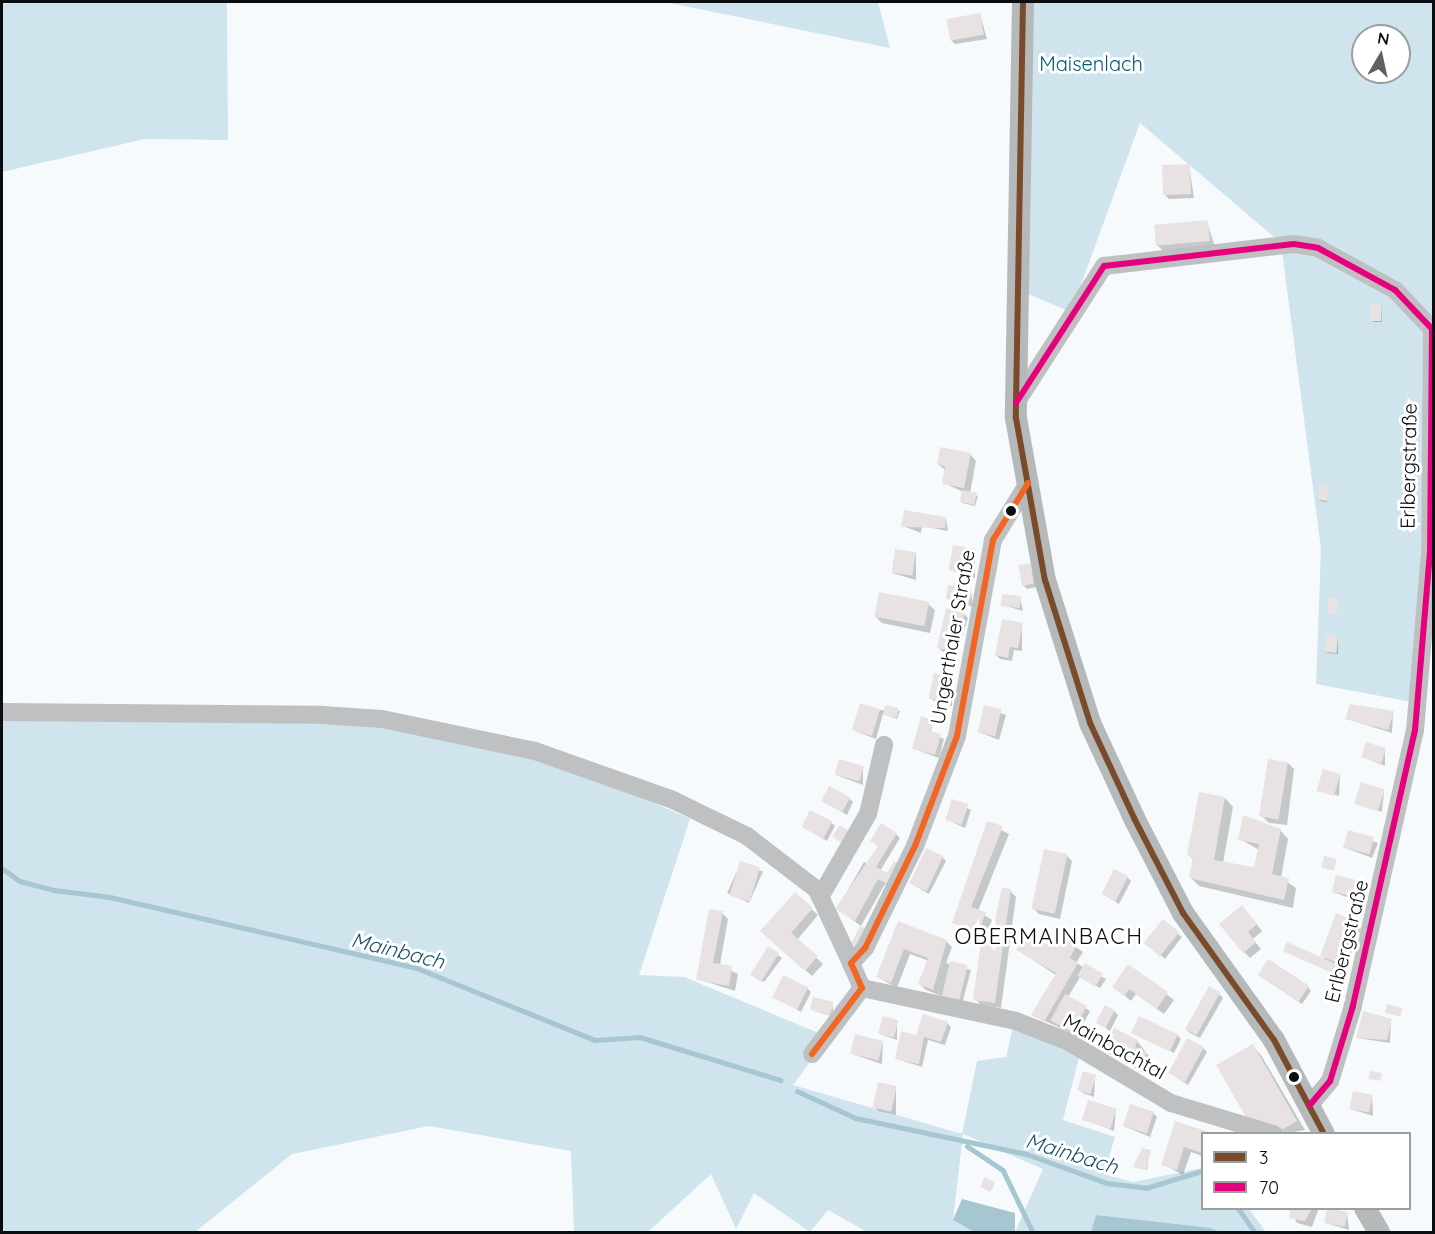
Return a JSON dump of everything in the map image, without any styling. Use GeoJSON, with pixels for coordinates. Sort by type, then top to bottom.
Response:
{"type":"FeatureCollection","features":[{"type":"Feature","properties":{"kind":"main road"},"geometry":{"type":"LineString","coordinates":[[1023,2],[1016,410],[1045,580],[1090,723],[1183,913],[1274,1040],[1323,1132]]}},
{"type":"Feature","properties":{"kind":"main road"},"geometry":{"type":"LineString","coordinates":[[1366,1210],[1379,1233]]}},
{"type":"Feature","properties":{"kind":"street","name":"Erlbergstraße"},"geometry":{"type":"LineString","coordinates":[[1016,410],[1104,266],[1294,244],[1318,248],[1395,290],[1432,329],[1430,552],[1415,730],[1353,1006],[1330,1081],[1310,1106]]}},
{"type":"Feature","properties":{"kind":"street","name":"Ungerthaler Straße"},"geometry":{"type":"LineString","coordinates":[[851,963],[865,948],[915,846],[957,736],[993,540],[1028,483]]}},
{"type":"Feature","properties":{"kind":"street"},"geometry":{"type":"LineString","coordinates":[[2,712],[382,719],[535,751],[673,800],[747,836],[800,874],[820,897],[862,988],[812,1054]]}},
{"type":"Feature","properties":{"kind":"street"},"geometry":{"type":"LineString","coordinates":[[820,897],[868,814],[884,745]]}},
{"type":"Feature","properties":{"kind":"street","name":"Mainbachtal"},"geometry":{"type":"LineString","coordinates":[[862,988],[1016,1021],[1069,1042],[1171,1103],[1266,1132]]}},
{"type":"Feature","properties":{"kind":"green space"},"geometry":{"type":"Polygon","coordinates":[[[2,2],[227,2],[228,140],[145,139],[2,172],[2,2]]]}},
{"type":"Feature","properties":{"kind":"green space"},"geometry":{"type":"Polygon","coordinates":[[[664,2],[878,2],[890,48],[664,2]]]}},
{"type":"Feature","properties":{"kind":"green space","name":"Maisenlach"},"geometry":{"type":"Polygon","coordinates":[[[1030,2],[1433,2],[1434,323],[1412,702],[1316,684],[1321,549],[1281,243],[1140,123],[1071,312],[1023,292],[1030,2]]]}},
{"type":"Feature","properties":{"kind":"green space"},"geometry":{"type":"Polygon","coordinates":[[[2,713],[362,717],[548,755],[690,819],[639,975],[684,977],[828,1037],[793,1085],[962,1134],[977,1061],[1006,1057],[1013,1027],[1080,1054],[1063,1120],[1115,1137],[1104,1174],[1133,1182],[1201,1168],[1201,1210],[1250,1210],[1266,1232],[1219,1232],[1096,1215],[1091,1232],[1015,1232],[1043,1169],[963,1134],[953,1220],[974,1232],[867,1232],[828,1210],[810,1232],[754,1193],[736,1229],[711,1174],[648,1232],[574,1232],[571,1151],[429,1126],[292,1154],[195,1232],[2,1232],[2,713]]]}},
{"type":"Feature","properties":{"kind":"shaded area"},"geometry":{"type":"Polygon","coordinates":[[[962,1199],[1015,1213],[1015,1232],[974,1232],[953,1220],[962,1199]]]}},
{"type":"Feature","properties":{"kind":"shaded area"},"geometry":{"type":"Polygon","coordinates":[[[1096,1215],[1210,1228],[1219,1232],[1091,1232],[1096,1215]]]}},
{"type":"Feature","properties":{"kind":"building"},"geometry":{"type":"Polygon","coordinates":[[[980,13],[984,35],[950,41],[947,19],[980,13]]]}},
{"type":"Feature","properties":{"kind":"building"},"geometry":{"type":"Polygon","coordinates":[[[1190,164],[1191,194],[1163,195],[1162,165],[1190,164]]]}},
{"type":"Feature","properties":{"kind":"building"},"geometry":{"type":"Polygon","coordinates":[[[1208,220],[1210,241],[1156,246],[1154,225],[1208,220]]]}},
{"type":"Feature","properties":{"kind":"building"},"geometry":{"type":"Polygon","coordinates":[[[1371,303],[1381,304],[1381,321],[1370,321],[1371,303]]]}},
{"type":"Feature","properties":{"kind":"building"},"geometry":{"type":"Polygon","coordinates":[[[940,447],[971,453],[964,488],[942,484],[945,466],[937,464],[940,447]]]}},
{"type":"Feature","properties":{"kind":"building"},"geometry":{"type":"Polygon","coordinates":[[[1320,484],[1329,485],[1327,501],[1318,500],[1320,484]]]}},
{"type":"Feature","properties":{"kind":"building"},"geometry":{"type":"Polygon","coordinates":[[[962,490],[977,493],[974,505],[960,502],[962,490]]]}},
{"type":"Feature","properties":{"kind":"building"},"geometry":{"type":"Polygon","coordinates":[[[904,510],[946,517],[945,528],[901,527],[904,510]]]}},
{"type":"Feature","properties":{"kind":"building"},"geometry":{"type":"Polygon","coordinates":[[[953,545],[976,549],[971,575],[948,571],[953,545]]]}},
{"type":"Feature","properties":{"kind":"building"},"geometry":{"type":"Polygon","coordinates":[[[895,549],[916,552],[912,576],[892,573],[895,549]]]}},
{"type":"Feature","properties":{"kind":"building"},"geometry":{"type":"Polygon","coordinates":[[[1030,563],[1034,584],[1022,586],[1018,565],[1030,563]]]}},
{"type":"Feature","properties":{"kind":"building"},"geometry":{"type":"Polygon","coordinates":[[[948,585],[972,589],[970,603],[946,599],[948,585]]]}},
{"type":"Feature","properties":{"kind":"building"},"geometry":{"type":"Polygon","coordinates":[[[879,592],[929,602],[924,626],[874,617],[879,592]]]}},
{"type":"Feature","properties":{"kind":"building"},"geometry":{"type":"Polygon","coordinates":[[[1002,594],[1021,596],[1020,608],[1001,606],[1002,594]]]}},
{"type":"Feature","properties":{"kind":"building"},"geometry":{"type":"Polygon","coordinates":[[[1328,598],[1338,598],[1337,614],[1328,613],[1328,598]]]}},
{"type":"Feature","properties":{"kind":"building"},"geometry":{"type":"Polygon","coordinates":[[[946,608],[965,613],[952,651],[937,648],[946,608]]]}},
{"type":"Feature","properties":{"kind":"building"},"geometry":{"type":"Polygon","coordinates":[[[1002,619],[1023,623],[1018,648],[1010,647],[1008,658],[995,655],[1002,619]]]}},
{"type":"Feature","properties":{"kind":"building"},"geometry":{"type":"Polygon","coordinates":[[[1326,635],[1338,636],[1336,653],[1325,652],[1326,635]]]}},
{"type":"Feature","properties":{"kind":"building"},"geometry":{"type":"Polygon","coordinates":[[[934,673],[953,677],[947,702],[929,698],[934,673]]]}},
{"type":"Feature","properties":{"kind":"building"},"geometry":{"type":"Polygon","coordinates":[[[860,703],[880,709],[872,736],[852,730],[860,703]]]}},
{"type":"Feature","properties":{"kind":"building"},"geometry":{"type":"Polygon","coordinates":[[[1350,704],[1394,711],[1388,730],[1345,719],[1350,704]]]}},
{"type":"Feature","properties":{"kind":"building"},"geometry":{"type":"Polygon","coordinates":[[[885,705],[899,708],[897,718],[883,715],[885,705]]]}},
{"type":"Feature","properties":{"kind":"building"},"geometry":{"type":"Polygon","coordinates":[[[984,705],[1002,709],[995,736],[978,732],[984,705]]]}},
{"type":"Feature","properties":{"kind":"building"},"geometry":{"type":"Polygon","coordinates":[[[921,716],[933,720],[930,731],[941,734],[935,755],[912,749],[921,716]]]}},
{"type":"Feature","properties":{"kind":"building"},"geometry":{"type":"Polygon","coordinates":[[[1366,742],[1386,748],[1381,763],[1361,757],[1366,742]]]}},
{"type":"Feature","properties":{"kind":"building"},"geometry":{"type":"Polygon","coordinates":[[[839,759],[864,766],[860,782],[835,774],[839,759]]]}},
{"type":"Feature","properties":{"kind":"building"},"geometry":{"type":"Polygon","coordinates":[[[1268,759],[1288,762],[1279,819],[1259,816],[1268,759]]]}},
{"type":"Feature","properties":{"kind":"building"},"geometry":{"type":"Polygon","coordinates":[[[1323,769],[1340,774],[1334,796],[1317,791],[1323,769]]]}},
{"type":"Feature","properties":{"kind":"building"},"geometry":{"type":"Polygon","coordinates":[[[1361,782],[1385,790],[1378,812],[1354,804],[1361,782]]]}},
{"type":"Feature","properties":{"kind":"building"},"geometry":{"type":"Polygon","coordinates":[[[829,786],[850,797],[842,812],[821,801],[829,786]]]}},
{"type":"Feature","properties":{"kind":"building"},"geometry":{"type":"Polygon","coordinates":[[[1199,792],[1225,797],[1214,860],[1254,867],[1259,844],[1238,840],[1243,815],[1281,829],[1272,874],[1289,878],[1284,900],[1189,878],[1193,857],[1187,855],[1199,792]]]}},
{"type":"Feature","properties":{"kind":"building"},"geometry":{"type":"Polygon","coordinates":[[[952,799],[968,804],[962,825],[946,820],[952,799]]]}},
{"type":"Feature","properties":{"kind":"building"},"geometry":{"type":"Polygon","coordinates":[[[810,810],[832,821],[824,838],[801,827],[810,810]]]}},
{"type":"Feature","properties":{"kind":"building"},"geometry":{"type":"Polygon","coordinates":[[[987,821],[1003,826],[971,907],[986,912],[979,932],[952,923],[987,821]]]}},
{"type":"Feature","properties":{"kind":"building"},"geometry":{"type":"Polygon","coordinates":[[[881,823],[897,833],[876,867],[887,873],[894,861],[902,866],[891,886],[878,879],[855,921],[835,909],[878,846],[870,841],[881,823]]]}},
{"type":"Feature","properties":{"kind":"building"},"geometry":{"type":"Polygon","coordinates":[[[840,825],[855,835],[847,847],[832,837],[840,825]]]}},
{"type":"Feature","properties":{"kind":"building"},"geometry":{"type":"Polygon","coordinates":[[[1348,830],[1374,837],[1369,854],[1343,847],[1348,830]]]}},
{"type":"Feature","properties":{"kind":"building"},"geometry":{"type":"Polygon","coordinates":[[[926,848],[943,856],[927,891],[910,883],[926,848]]]}},
{"type":"Feature","properties":{"kind":"building"},"geometry":{"type":"Polygon","coordinates":[[[1044,849],[1067,854],[1055,914],[1031,909],[1044,849]]]}},
{"type":"Feature","properties":{"kind":"building"},"geometry":{"type":"Polygon","coordinates":[[[1324,856],[1337,859],[1334,871],[1321,868],[1324,856]]]}},
{"type":"Feature","properties":{"kind":"building"},"geometry":{"type":"Polygon","coordinates":[[[740,861],[760,867],[750,902],[729,895],[740,861]]]}},
{"type":"Feature","properties":{"kind":"building"},"geometry":{"type":"Polygon","coordinates":[[[1114,869],[1128,876],[1116,901],[1101,894],[1114,869]]]}},
{"type":"Feature","properties":{"kind":"building"},"geometry":{"type":"Polygon","coordinates":[[[1336,875],[1367,883],[1363,899],[1332,891],[1336,875]]]}},
{"type":"Feature","properties":{"kind":"building"},"geometry":{"type":"Polygon","coordinates":[[[1002,888],[1011,889],[995,1003],[973,1000],[981,940],[990,942],[1002,888]]]}},
{"type":"Feature","properties":{"kind":"building"},"geometry":{"type":"Polygon","coordinates":[[[795,892],[813,908],[791,933],[818,956],[805,971],[760,931],[795,892]]]}},
{"type":"Feature","properties":{"kind":"building"},"geometry":{"type":"Polygon","coordinates":[[[1242,905],[1257,924],[1248,932],[1256,942],[1243,953],[1219,924],[1242,905]]]}},
{"type":"Feature","properties":{"kind":"building"},"geometry":{"type":"Polygon","coordinates":[[[709,909],[723,911],[713,963],[732,966],[729,986],[696,980],[709,909]]]}},
{"type":"Feature","properties":{"kind":"building"},"geometry":{"type":"Polygon","coordinates":[[[1336,913],[1356,921],[1336,962],[1320,956],[1336,913]]]}},
{"type":"Feature","properties":{"kind":"building"},"geometry":{"type":"Polygon","coordinates":[[[1163,919],[1179,932],[1160,956],[1143,943],[1163,919]]]}},
{"type":"Feature","properties":{"kind":"building"},"geometry":{"type":"Polygon","coordinates":[[[898,921],[947,940],[933,990],[918,984],[928,958],[904,949],[891,983],[876,977],[898,921]]]}},
{"type":"Feature","properties":{"kind":"building"},"geometry":{"type":"Polygon","coordinates":[[[860,926],[868,930],[859,948],[851,944],[860,926]]]}},
{"type":"Feature","properties":{"kind":"building"},"geometry":{"type":"Polygon","coordinates":[[[1027,932],[1051,947],[1059,933],[1077,944],[1070,958],[1078,963],[1044,1022],[1031,1015],[1056,973],[1016,950],[1027,932]]]}},
{"type":"Feature","properties":{"kind":"building"},"geometry":{"type":"Polygon","coordinates":[[[1287,942],[1342,966],[1338,976],[1283,951],[1287,942]]]}},
{"type":"Feature","properties":{"kind":"building"},"geometry":{"type":"Polygon","coordinates":[[[768,946],[779,953],[761,982],[750,975],[768,946]]]}},
{"type":"Feature","properties":{"kind":"building"},"geometry":{"type":"Polygon","coordinates":[[[1268,959],[1309,986],[1299,1002],[1258,975],[1268,959]]]}},
{"type":"Feature","properties":{"kind":"building"},"geometry":{"type":"Polygon","coordinates":[[[950,961],[968,965],[959,1000],[942,996],[950,961]]]}},
{"type":"Feature","properties":{"kind":"building"},"geometry":{"type":"Polygon","coordinates":[[[1085,963],[1103,974],[1095,987],[1077,976],[1085,963]]]}},
{"type":"Feature","properties":{"kind":"building"},"geometry":{"type":"Polygon","coordinates":[[[1128,964],[1168,992],[1157,1009],[1129,989],[1124,996],[1112,987],[1128,964]]]}},
{"type":"Feature","properties":{"kind":"building"},"geometry":{"type":"Polygon","coordinates":[[[783,975],[808,987],[797,1010],[772,997],[783,975]]]}},
{"type":"Feature","properties":{"kind":"building"},"geometry":{"type":"Polygon","coordinates":[[[1209,986],[1220,992],[1197,1035],[1185,1029],[1209,986]]]}},
{"type":"Feature","properties":{"kind":"building"},"geometry":{"type":"Polygon","coordinates":[[[1065,994],[1087,1006],[1072,1032],[1050,1020],[1065,994]]]}},
{"type":"Feature","properties":{"kind":"building"},"geometry":{"type":"Polygon","coordinates":[[[813,997],[833,1002],[830,1015],[810,1010],[813,997]]]}},
{"type":"Feature","properties":{"kind":"building"},"geometry":{"type":"Polygon","coordinates":[[[1387,1004],[1402,1008],[1400,1017],[1385,1013],[1387,1004]]]}},
{"type":"Feature","properties":{"kind":"building"},"geometry":{"type":"Polygon","coordinates":[[[1105,1005],[1115,1010],[1106,1028],[1096,1023],[1105,1005]]]}},
{"type":"Feature","properties":{"kind":"building"},"geometry":{"type":"Polygon","coordinates":[[[1363,1011],[1392,1019],[1387,1040],[1356,1038],[1363,1011]]]}},
{"type":"Feature","properties":{"kind":"building"},"geometry":{"type":"Polygon","coordinates":[[[923,1014],[948,1022],[941,1042],[924,1037],[919,1064],[895,1059],[901,1031],[916,1035],[923,1014]]]}},
{"type":"Feature","properties":{"kind":"building"},"geometry":{"type":"Polygon","coordinates":[[[883,1016],[898,1020],[894,1038],[878,1033],[883,1016]]]}},
{"type":"Feature","properties":{"kind":"building"},"geometry":{"type":"Polygon","coordinates":[[[1139,1016],[1178,1034],[1170,1051],[1131,1033],[1139,1016]]]}},
{"type":"Feature","properties":{"kind":"building"},"geometry":{"type":"Polygon","coordinates":[[[1114,1028],[1138,1040],[1135,1047],[1147,1053],[1139,1069],[1103,1051],[1114,1028]]]}},
{"type":"Feature","properties":{"kind":"building"},"geometry":{"type":"Polygon","coordinates":[[[855,1034],[883,1041],[878,1060],[850,1053],[855,1034]]]}},
{"type":"Feature","properties":{"kind":"building"},"geometry":{"type":"Polygon","coordinates":[[[1187,1038],[1204,1047],[1185,1082],[1168,1073],[1187,1038]]]}},
{"type":"Feature","properties":{"kind":"building"},"geometry":{"type":"Polygon","coordinates":[[[1253,1044],[1297,1121],[1283,1129],[1246,1117],[1216,1065],[1253,1044]]]}},
{"type":"Feature","properties":{"kind":"building"},"geometry":{"type":"Polygon","coordinates":[[[1083,1071],[1096,1075],[1091,1094],[1077,1090],[1083,1071]]]}},
{"type":"Feature","properties":{"kind":"building"},"geometry":{"type":"Polygon","coordinates":[[[1370,1071],[1382,1073],[1381,1081],[1369,1079],[1370,1071]]]}},
{"type":"Feature","properties":{"kind":"building"},"geometry":{"type":"Polygon","coordinates":[[[878,1082],[897,1086],[891,1111],[873,1107],[878,1082]]]}},
{"type":"Feature","properties":{"kind":"building"},"geometry":{"type":"Polygon","coordinates":[[[1353,1091],[1373,1095],[1369,1112],[1350,1109],[1353,1091]]]}},
{"type":"Feature","properties":{"kind":"building"},"geometry":{"type":"Polygon","coordinates":[[[1088,1100],[1117,1109],[1111,1129],[1082,1120],[1088,1100]]]}},
{"type":"Feature","properties":{"kind":"building"},"geometry":{"type":"Polygon","coordinates":[[[1130,1104],[1154,1112],[1147,1134],[1123,1126],[1130,1104]]]}},
{"type":"Feature","properties":{"kind":"building"},"geometry":{"type":"Polygon","coordinates":[[[1175,1121],[1209,1132],[1201,1132],[1201,1153],[1184,1147],[1177,1170],[1161,1165],[1175,1121]]]}},
{"type":"Feature","properties":{"kind":"building"},"geometry":{"type":"Polygon","coordinates":[[[1142,1148],[1151,1150],[1146,1170],[1133,1167],[1142,1148]]]}},
{"type":"Feature","properties":{"kind":"building"},"geometry":{"type":"Polygon","coordinates":[[[985,1177],[995,1182],[990,1192],[980,1187],[985,1177]]]}},
{"type":"Feature","properties":{"kind":"building"},"geometry":{"type":"Polygon","coordinates":[[[1291,1210],[1311,1210],[1305,1221],[1289,1218],[1291,1210]]]}},
{"type":"Feature","properties":{"kind":"building"},"geometry":{"type":"Polygon","coordinates":[[[1327,1210],[1348,1212],[1345,1227],[1324,1223],[1327,1210]]]}},
{"type":"Feature","properties":{"kind":"waterway","name":"Mainbach"},"geometry":{"type":"LineString","coordinates":[[2,868],[20,881],[54,890],[110,897],[417,968],[595,1040],[640,1037],[781,1080]]}},
{"type":"Feature","properties":{"kind":"waterway","name":"Mainbach"},"geometry":{"type":"LineString","coordinates":[[797,1091],[856,1118],[1027,1154],[1107,1183],[1146,1188],[1201,1171]]}},
{"type":"Feature","properties":{"kind":"waterway","name":"Mainbach"},"geometry":{"type":"LineString","coordinates":[[967,1146],[1003,1170],[1033,1232]]}},
{"type":"Feature","properties":{"kind":"waterway","name":"Mainbach"},"geometry":{"type":"LineString","coordinates":[[1239,1210],[1255,1232]]}},
{"type":"Feature","properties":{"kind":"transit line","name":"3"},"geometry":{"type":"LineString","coordinates":[[1023,2],[1016,418],[1045,580],[1090,723],[1134,818],[1183,913],[1274,1040],[1323,1132]]}},
{"type":"Feature","properties":{"kind":"transit line","name":"70"},"geometry":{"type":"LineString","coordinates":[[1016,403],[1104,266],[1294,244],[1318,248],[1395,290],[1432,329],[1430,552],[1415,730],[1353,1006],[1330,1081],[1310,1105]]}},
{"type":"Feature","properties":{"kind":"transit line"},"geometry":{"type":"LineString","coordinates":[[812,1054],[862,988],[851,963],[865,948],[915,846],[957,736],[993,540],[1028,483]]}},
{"type":"Feature","properties":{"kind":"district","name":"OBERMAINBACH"},"geometry":{"type":"Point","coordinates":[1049,937]}}]}
